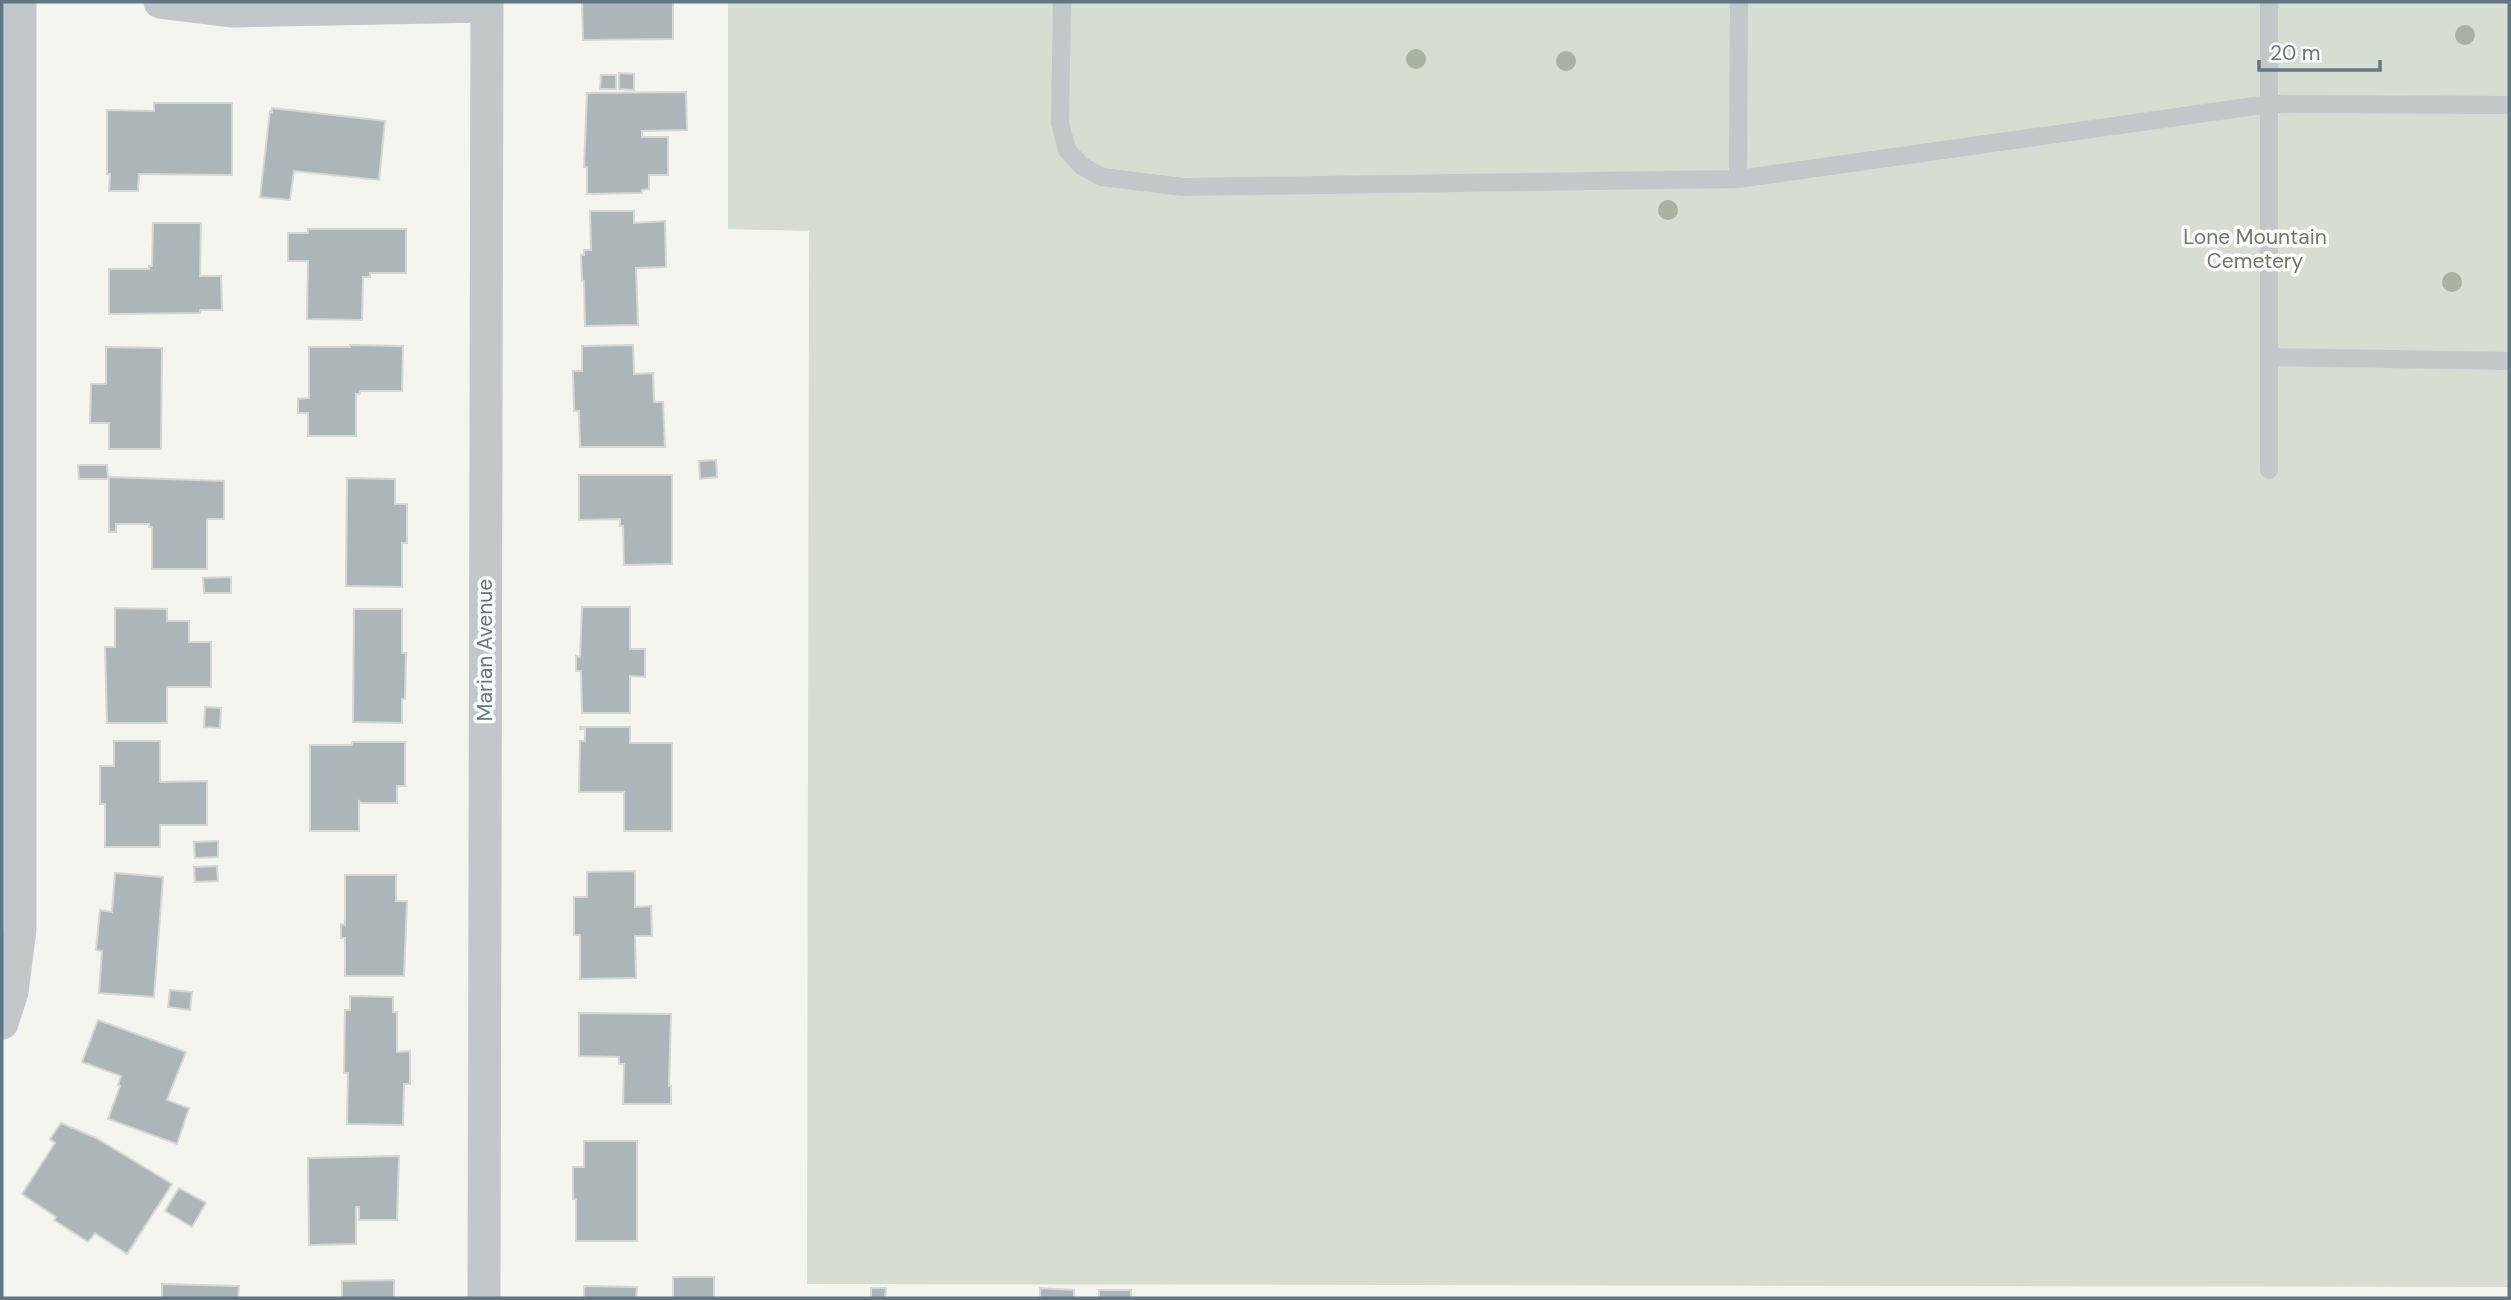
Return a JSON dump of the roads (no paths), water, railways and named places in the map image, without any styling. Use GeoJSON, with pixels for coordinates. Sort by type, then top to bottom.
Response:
{"type":"FeatureCollection","features":[{"type":"Feature","properties":{"kind":"street"},"geometry":{"type":"LineString","coordinates":[[2,1023],[12,992],[20,929],[11,723],[20,2]]}},
{"type":"Feature","properties":{"kind":"street"},"geometry":{"type":"LineString","coordinates":[[160,2],[233,11],[486,4]]}},
{"type":"Feature","properties":{"kind":"street","name":"Marian Avenue"},"geometry":{"type":"LineString","coordinates":[[484,1298],[486,4]]}},
{"type":"Feature","properties":{"kind":"lane"},"geometry":{"type":"LineString","coordinates":[[1062,2],[1060,123],[1067,150],[1082,166],[1102,177],[1183,187],[1738,179],[2269,104],[2509,105]]}},
{"type":"Feature","properties":{"kind":"lane"},"geometry":{"type":"LineString","coordinates":[[1738,2],[1738,179]]}},
{"type":"Feature","properties":{"kind":"lane"},"geometry":{"type":"LineString","coordinates":[[2269,2],[2269,470]]}},
{"type":"Feature","properties":{"kind":"lane"},"geometry":{"type":"LineString","coordinates":[[2269,357],[2509,361]]}},
{"type":"Feature","properties":{"kind":"park label","name":"Lone Mountain Cemetery"},"geometry":{"type":"Point","coordinates":[2255,249]}}]}
